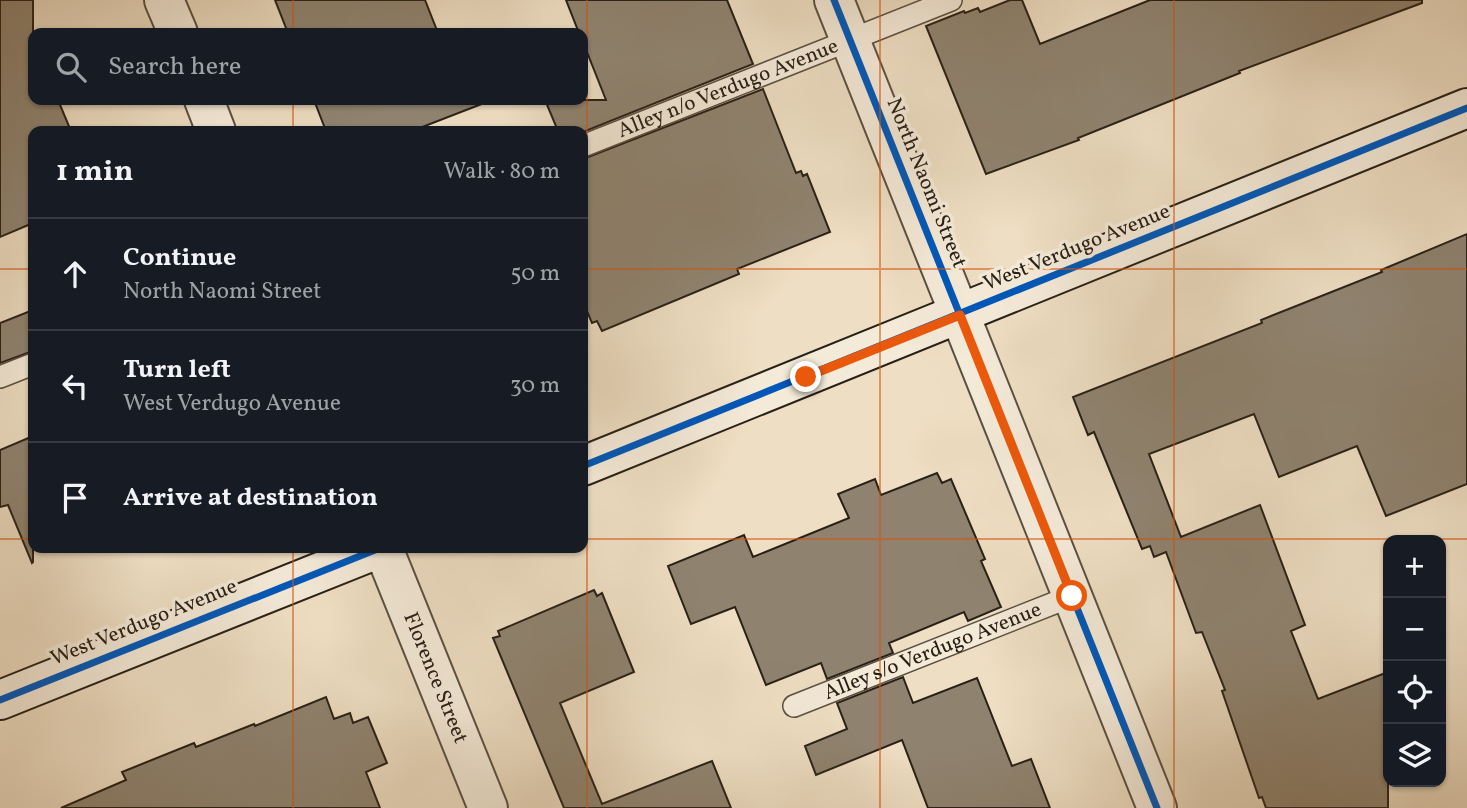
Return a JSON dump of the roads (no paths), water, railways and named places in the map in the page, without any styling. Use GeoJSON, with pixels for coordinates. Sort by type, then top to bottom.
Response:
{"type":"FeatureCollection","features":[{"type":"Feature","properties":{"kind":"main road"},"geometry":{"type":"LineString","coordinates":[[164,0],[175,28]]}},
{"type":"Feature","properties":{"kind":"main road","name":"North Naomi Street"},"geometry":{"type":"LineString","coordinates":[[834,0],[1157,808]]}},
{"type":"Feature","properties":{"kind":"main road"},"geometry":{"type":"LineString","coordinates":[[206,105],[214,126]]}},
{"type":"Feature","properties":{"kind":"main road","name":"West Verdugo Avenue"},"geometry":{"type":"LineString","coordinates":[[588,464],[1467,108]]}},
{"type":"Feature","properties":{"kind":"main road","name":"West Verdugo Avenue"},"geometry":{"type":"LineString","coordinates":[[0,700],[369,553]]}},
{"type":"Feature","properties":{"kind":"main road","name":"Florence Street"},"geometry":{"type":"LineString","coordinates":[[384,553],[488,808]]}},
{"type":"Feature","properties":{"kind":"lane","name":"Alley n/o Verdugo Avenue"},"geometry":{"type":"LineString","coordinates":[[588,144],[951,0]]}},
{"type":"Feature","properties":{"kind":"lane"},"geometry":{"type":"LineString","coordinates":[[0,377],[28,366]]}},
{"type":"Feature","properties":{"kind":"lane","name":"Alley s/o Verdugo Avenue"},"geometry":{"type":"LineString","coordinates":[[794,706],[1072,596]]}}]}
